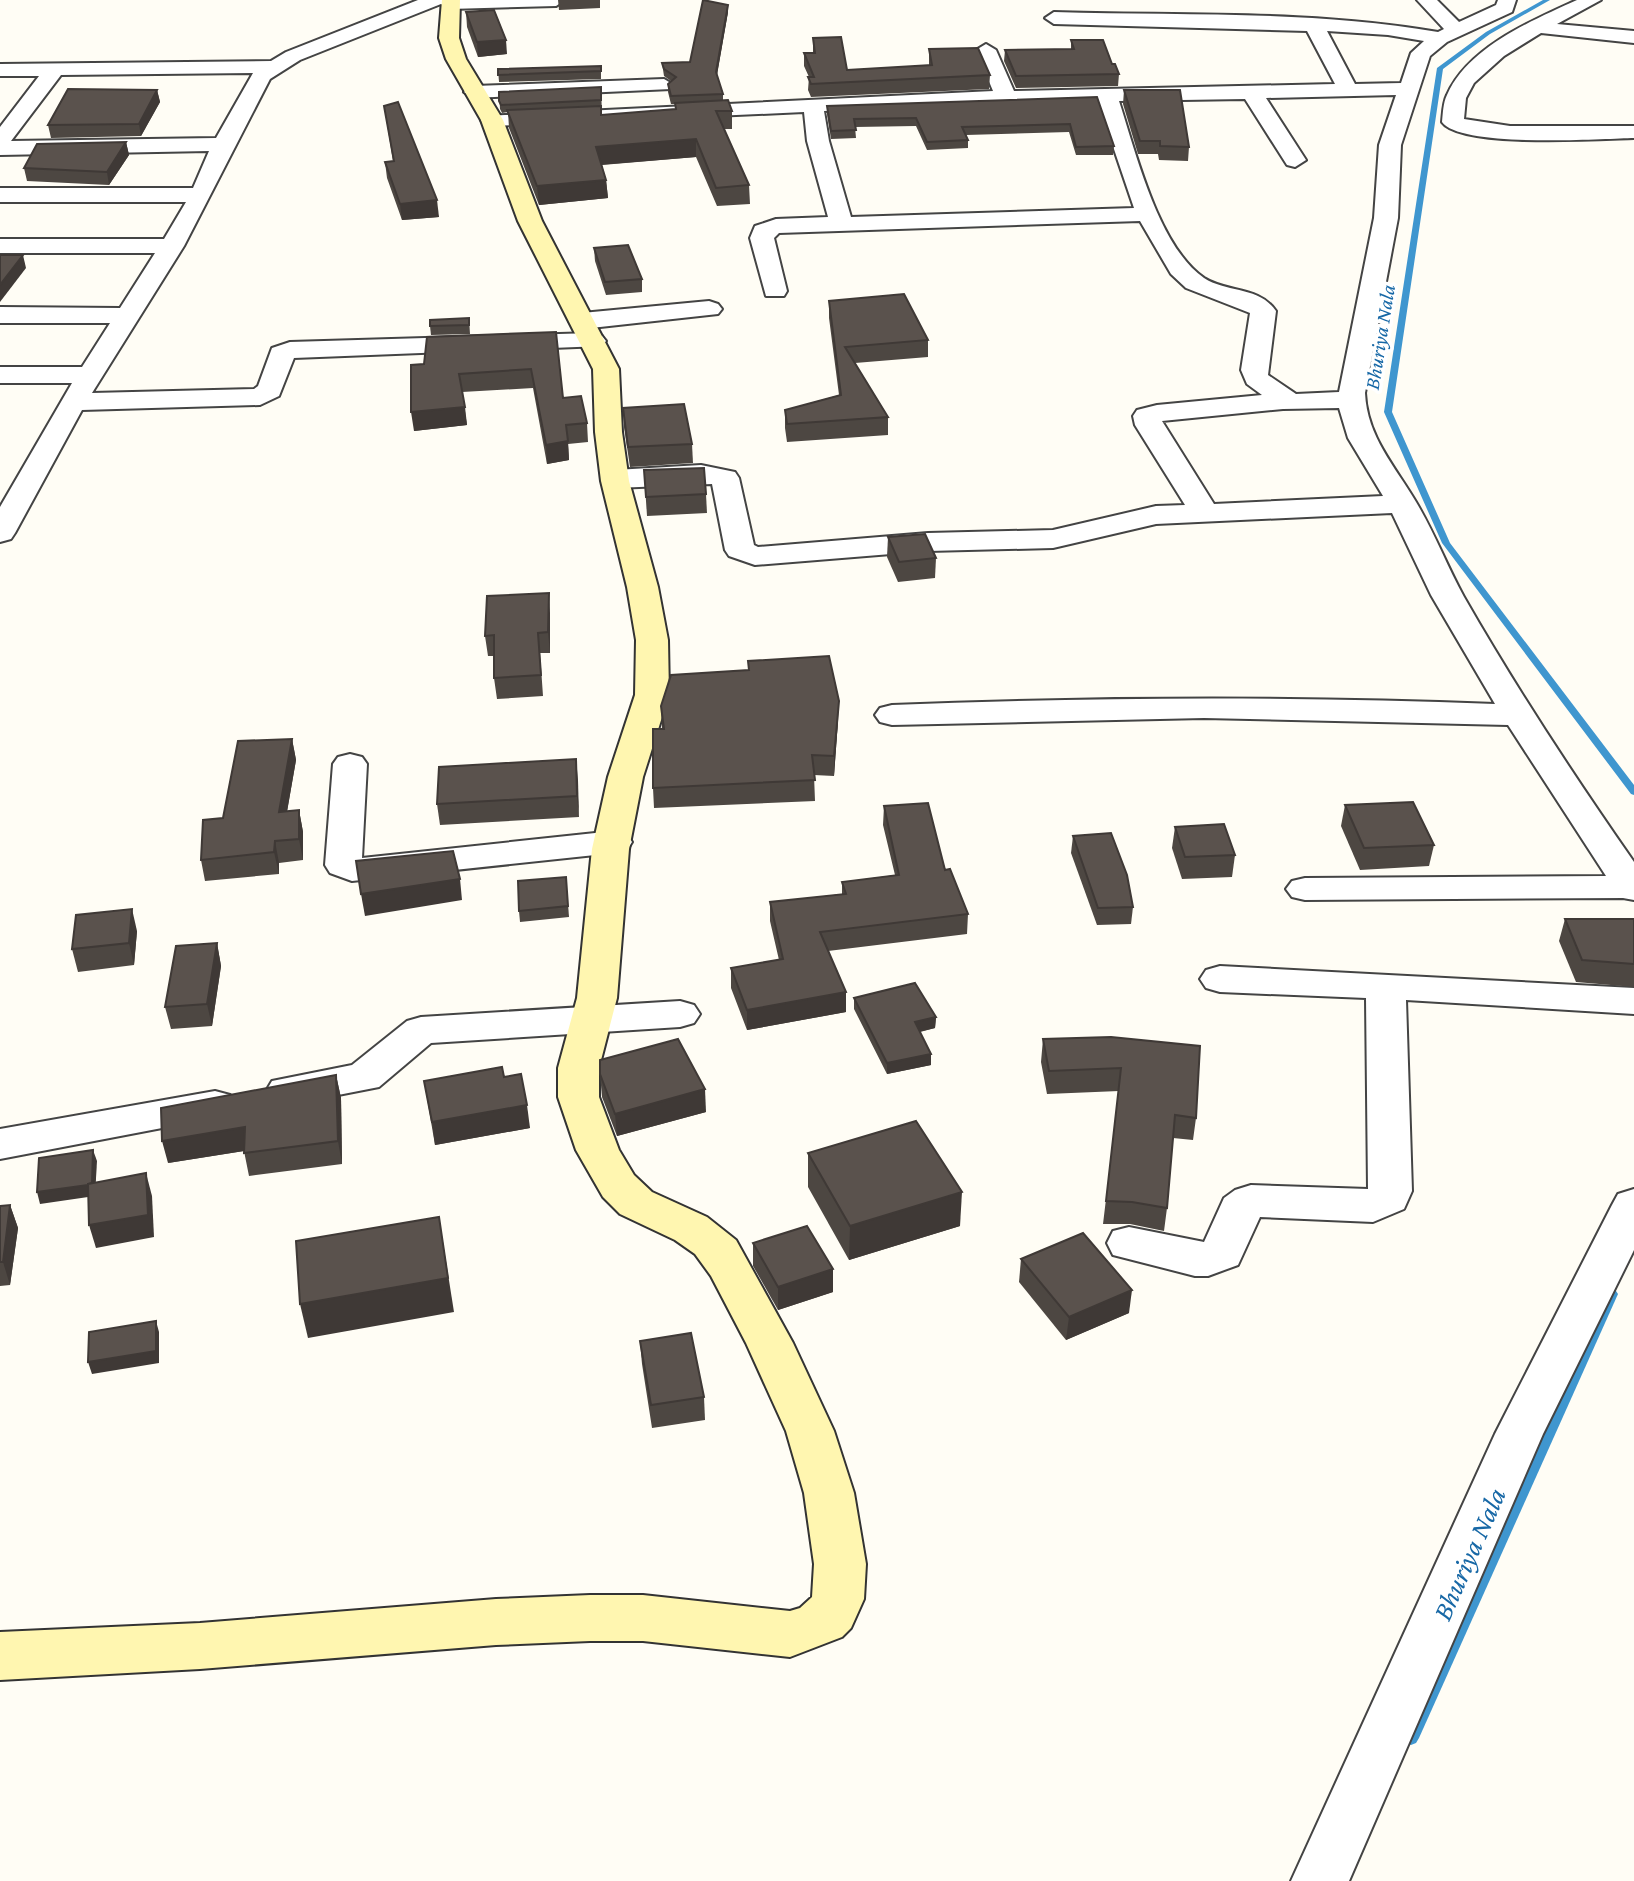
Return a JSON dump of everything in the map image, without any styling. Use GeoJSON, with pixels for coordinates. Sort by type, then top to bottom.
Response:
{"type":"FeatureCollection","features":[{"type":"Feature","properties":{"kind":"street"},"geometry":{"type":"LineString","coordinates":[[0,70],[271,67],[445,1],[556,0]]}},
{"type":"Feature","properties":{"kind":"street"},"geometry":{"type":"LineString","coordinates":[[1426,0],[1448,34]]}},
{"type":"Feature","properties":{"kind":"street"},"geometry":{"type":"LineString","coordinates":[[1507,0],[1505,8],[1448,34],[1421,54],[1390,145],[1386,218],[1351,399],[1362,437],[1403,505],[1452,604],[1517,715],[1633,887]]}},
{"type":"Feature","properties":{"kind":"street"},"geometry":{"type":"LineString","coordinates":[[1592,0],[1541,27],[1478,67],[1457,95],[1452,122],[1464,128],[1497,131],[1634,132]]}},
{"type":"Feature","properties":{"kind":"street"},"geometry":{"type":"LineString","coordinates":[[0,1657],[200,1646],[577,1618],[643,1618],[790,1634],[813,1629],[824,1621],[833,1611],[839,1595],[836,1525],[820,1456],[788,1374],[719,1252],[688,1225],[636,1204],[628,1197],[607,1166],[583,1115],[576,1092],[575,1071],[597,1000],[606,880],[629,761],[646,721],[654,662],[650,615],[615,479],[607,424],[609,383],[587,331],[530,221],[483,106],[456,59],[449,38],[445,1]]}},
{"type":"Feature","properties":{"kind":"street"},"geometry":{"type":"LineString","coordinates":[[1053,16],[1277,16],[1314,25],[1448,34]]}},
{"type":"Feature","properties":{"kind":"street"},"geometry":{"type":"LineString","coordinates":[[1314,25],[1348,90]]}},
{"type":"Feature","properties":{"kind":"street"},"geometry":{"type":"LineString","coordinates":[[1541,27],[1583,34],[1634,37]]}},
{"type":"Feature","properties":{"kind":"street"},"geometry":{"type":"LineString","coordinates":[[986,50],[1006,97]]}},
{"type":"Feature","properties":{"kind":"street"},"geometry":{"type":"LineString","coordinates":[[4,517],[125,316],[172,246],[201,195],[223,144],[258,81],[271,67]]}},
{"type":"Feature","properties":{"kind":"street"},"geometry":{"type":"LineString","coordinates":[[0,141],[55,69]]}},
{"type":"Feature","properties":{"kind":"street"},"geometry":{"type":"LineString","coordinates":[[483,106],[678,84]]}},
{"type":"Feature","properties":{"kind":"street"},"geometry":{"type":"LineString","coordinates":[[483,106],[813,104],[1006,97],[1409,89]]}},
{"type":"Feature","properties":{"kind":"street"},"geometry":{"type":"LineString","coordinates":[[1252,93],[1295,160]]}},
{"type":"Feature","properties":{"kind":"street"},"geometry":{"type":"LineString","coordinates":[[1107,96],[1148,214],[1185,274],[1204,287],[1261,308],[1255,376],[1285,401]]}},
{"type":"Feature","properties":{"kind":"street"},"geometry":{"type":"LineString","coordinates":[[813,104],[818,141],[841,223]]}},
{"type":"Feature","properties":{"kind":"street"},"geometry":{"type":"LineString","coordinates":[[0,148],[223,144]]}},
{"type":"Feature","properties":{"kind":"street"},"geometry":{"type":"LineString","coordinates":[[0,195],[201,195]]}},
{"type":"Feature","properties":{"kind":"street"},"geometry":{"type":"LineString","coordinates":[[775,291],[763,231],[776,226],[1148,214]]}},
{"type":"Feature","properties":{"kind":"street"},"geometry":{"type":"LineString","coordinates":[[0,246],[172,246]]}},
{"type":"Feature","properties":{"kind":"street"},"geometry":{"type":"LineString","coordinates":[[73,402],[260,397],[270,390],[281,354],[290,351],[587,331],[709,309]]}},
{"type":"Feature","properties":{"kind":"street"},"geometry":{"type":"LineString","coordinates":[[0,315],[125,316]]}},
{"type":"Feature","properties":{"kind":"street"},"geometry":{"type":"LineString","coordinates":[[0,375],[90,374]]}},
{"type":"Feature","properties":{"kind":"street"},"geometry":{"type":"LineString","coordinates":[[1205,513],[1149,425],[1147,416],[1285,401],[1298,404],[1351,399]]}},
{"type":"Feature","properties":{"kind":"street"},"geometry":{"type":"LineString","coordinates":[[615,479],[701,474],[725,478],[740,550],[755,556],[928,542],[1053,539],[1086,534],[1137,517],[1403,505]]}},
{"type":"Feature","properties":{"kind":"street"},"geometry":{"type":"LineString","coordinates":[[892,715],[1139,705],[1320,707],[1517,715]]}},
{"type":"Feature","properties":{"kind":"street"},"geometry":{"type":"LineString","coordinates":[[350,764],[344,865],[352,870],[614,842]]}},
{"type":"Feature","properties":{"kind":"street"},"geometry":{"type":"LineString","coordinates":[[1305,889],[1633,887]]}},
{"type":"Feature","properties":{"kind":"street"},"geometry":{"type":"LineString","coordinates":[[1220,979],[1634,1001]]}},
{"type":"Feature","properties":{"kind":"street"},"geometry":{"type":"LineString","coordinates":[[1129,1243],[1208,1259],[1222,1253],[1240,1209],[1251,1200],[1373,1206],[1388,1198],[1385,986]]}},
{"type":"Feature","properties":{"kind":"street"},"geometry":{"type":"LineString","coordinates":[[0,1144],[364,1077],[421,1030],[680,1014]]}},
{"type":"Feature","properties":{"kind":"street"},"geometry":{"type":"LineString","coordinates":[[1320,1881],[1519,1434],[1634,1205]]}},
{"type":"Feature","properties":{"kind":"building"},"geometry":{"type":"Polygon","coordinates":[[[703,0],[728,5],[716,72],[723,94],[671,96],[668,84],[676,77],[664,69],[662,63],[690,62],[703,0]]]}},
{"type":"Feature","properties":{"kind":"building"},"geometry":{"type":"Polygon","coordinates":[[[494,10],[506,40],[477,42],[466,12],[494,10]]]}},
{"type":"Feature","properties":{"kind":"building"},"geometry":{"type":"Polygon","coordinates":[[[841,37],[847,70],[932,65],[929,49],[978,48],[990,75],[811,84],[808,77],[814,77],[804,53],[815,53],[813,38],[841,37]]]}},
{"type":"Feature","properties":{"kind":"building"},"geometry":{"type":"Polygon","coordinates":[[[1071,40],[1103,40],[1119,74],[1016,76],[1005,50],[1074,49],[1071,40]]]}},
{"type":"Feature","properties":{"kind":"building"},"geometry":{"type":"Polygon","coordinates":[[[601,66],[601,71],[498,75],[498,69],[601,66]]]}},
{"type":"Feature","properties":{"kind":"building"},"geometry":{"type":"Polygon","coordinates":[[[601,87],[601,100],[501,105],[499,101],[499,92],[601,87]]]}},
{"type":"Feature","properties":{"kind":"building"},"geometry":{"type":"Polygon","coordinates":[[[68,89],[157,90],[139,124],[48,125],[68,89]]]}},
{"type":"Feature","properties":{"kind":"building"},"geometry":{"type":"Polygon","coordinates":[[[1124,90],[1180,90],[1189,147],[1160,146],[1160,141],[1140,141],[1124,90]]]}},
{"type":"Feature","properties":{"kind":"building"},"geometry":{"type":"Polygon","coordinates":[[[1097,97],[1114,146],[1076,147],[1070,124],[962,127],[968,140],[927,142],[916,118],[854,119],[856,130],[831,131],[827,106],[1097,97]]]}},
{"type":"Feature","properties":{"kind":"building"},"geometry":{"type":"Polygon","coordinates":[[[728,100],[732,111],[716,111],[749,185],[716,188],[696,139],[596,147],[606,180],[537,186],[507,110],[601,106],[601,115],[676,109],[675,103],[728,100]]]}},
{"type":"Feature","properties":{"kind":"building"},"geometry":{"type":"Polygon","coordinates":[[[398,102],[437,200],[400,204],[385,162],[394,161],[384,106],[398,102]]]}},
{"type":"Feature","properties":{"kind":"building"},"geometry":{"type":"Polygon","coordinates":[[[126,142],[107,172],[24,168],[37,144],[126,142]]]}},
{"type":"Feature","properties":{"kind":"building"},"geometry":{"type":"Polygon","coordinates":[[[628,245],[642,279],[605,282],[594,248],[628,245]]]}},
{"type":"Feature","properties":{"kind":"building"},"geometry":{"type":"Polygon","coordinates":[[[0,255],[23,255],[0,285],[0,255]]]}},
{"type":"Feature","properties":{"kind":"building"},"geometry":{"type":"Polygon","coordinates":[[[904,294],[928,340],[845,347],[888,417],[787,424],[785,410],[841,395],[829,301],[904,294]]]}},
{"type":"Feature","properties":{"kind":"building"},"geometry":{"type":"Polygon","coordinates":[[[469,318],[469,325],[430,326],[430,320],[469,318]]]}},
{"type":"Feature","properties":{"kind":"building"},"geometry":{"type":"Polygon","coordinates":[[[556,332],[563,398],[581,396],[587,423],[566,425],[568,441],[546,445],[531,369],[459,374],[465,407],[411,412],[411,365],[424,364],[427,337],[556,332]]]}},
{"type":"Feature","properties":{"kind":"building"},"geometry":{"type":"Polygon","coordinates":[[[684,404],[692,444],[628,447],[623,408],[684,404]]]}},
{"type":"Feature","properties":{"kind":"building"},"geometry":{"type":"Polygon","coordinates":[[[704,468],[706,494],[646,497],[644,470],[704,468]]]}},
{"type":"Feature","properties":{"kind":"building"},"geometry":{"type":"Polygon","coordinates":[[[925,534],[936,558],[899,562],[888,537],[925,534]]]}},
{"type":"Feature","properties":{"kind":"building"},"geometry":{"type":"Polygon","coordinates":[[[549,593],[548,632],[538,633],[541,675],[494,678],[494,635],[485,636],[487,596],[549,593]]]}},
{"type":"Feature","properties":{"kind":"building"},"geometry":{"type":"Polygon","coordinates":[[[829,656],[839,701],[834,756],[812,755],[815,780],[653,788],[653,729],[664,729],[661,706],[671,675],[749,670],[748,661],[829,656]]]}},
{"type":"Feature","properties":{"kind":"building"},"geometry":{"type":"Polygon","coordinates":[[[292,739],[279,812],[299,810],[299,839],[275,841],[274,852],[201,860],[203,820],[223,818],[238,741],[292,739]]]}},
{"type":"Feature","properties":{"kind":"building"},"geometry":{"type":"Polygon","coordinates":[[[576,759],[577,796],[437,804],[439,767],[576,759]]]}},
{"type":"Feature","properties":{"kind":"building"},"geometry":{"type":"Polygon","coordinates":[[[1413,802],[1434,845],[1364,848],[1345,805],[1413,802]]]}},
{"type":"Feature","properties":{"kind":"building"},"geometry":{"type":"Polygon","coordinates":[[[928,803],[945,870],[950,869],[968,914],[820,932],[846,992],[747,1010],[731,968],[783,959],[770,902],[846,894],[842,882],[899,875],[884,806],[928,803]]]}},
{"type":"Feature","properties":{"kind":"building"},"geometry":{"type":"Polygon","coordinates":[[[1224,824],[1235,855],[1185,857],[1175,827],[1224,824]]]}},
{"type":"Feature","properties":{"kind":"building"},"geometry":{"type":"Polygon","coordinates":[[[1111,833],[1127,875],[1133,907],[1098,908],[1073,836],[1111,833]]]}},
{"type":"Feature","properties":{"kind":"building"},"geometry":{"type":"Polygon","coordinates":[[[453,851],[460,879],[361,894],[356,861],[453,851]]]}},
{"type":"Feature","properties":{"kind":"building"},"geometry":{"type":"Polygon","coordinates":[[[566,877],[568,906],[519,911],[518,881],[566,877]]]}},
{"type":"Feature","properties":{"kind":"building"},"geometry":{"type":"Polygon","coordinates":[[[132,909],[129,943],[72,949],[76,915],[132,909]]]}},
{"type":"Feature","properties":{"kind":"building"},"geometry":{"type":"Polygon","coordinates":[[[1565,919],[1634,919],[1634,964],[1582,960],[1565,919]]]}},
{"type":"Feature","properties":{"kind":"building"},"geometry":{"type":"Polygon","coordinates":[[[217,943],[207,1004],[165,1007],[176,946],[217,943]]]}},
{"type":"Feature","properties":{"kind":"building"},"geometry":{"type":"Polygon","coordinates":[[[915,983],[936,1017],[915,1022],[931,1054],[887,1063],[854,998],[915,983]]]}},
{"type":"Feature","properties":{"kind":"building"},"geometry":{"type":"Polygon","coordinates":[[[1111,1037],[1200,1046],[1196,1118],[1175,1115],[1167,1208],[1106,1201],[1121,1068],[1049,1071],[1043,1039],[1111,1037]]]}},
{"type":"Feature","properties":{"kind":"building"},"geometry":{"type":"Polygon","coordinates":[[[678,1039],[705,1089],[615,1114],[600,1074],[600,1060],[678,1039]]]}},
{"type":"Feature","properties":{"kind":"building"},"geometry":{"type":"Polygon","coordinates":[[[502,1067],[504,1077],[521,1074],[527,1105],[432,1122],[424,1081],[502,1067]]]}},
{"type":"Feature","properties":{"kind":"building"},"geometry":{"type":"Polygon","coordinates":[[[336,1075],[338,1141],[244,1153],[245,1127],[162,1141],[161,1108],[336,1075]]]}},
{"type":"Feature","properties":{"kind":"building"},"geometry":{"type":"Polygon","coordinates":[[[916,1121],[962,1192],[850,1226],[808,1153],[916,1121]]]}},
{"type":"Feature","properties":{"kind":"building"},"geometry":{"type":"Polygon","coordinates":[[[93,1150],[92,1183],[37,1192],[39,1158],[93,1150]]]}},
{"type":"Feature","properties":{"kind":"building"},"geometry":{"type":"Polygon","coordinates":[[[146,1173],[148,1215],[89,1225],[88,1184],[146,1173]]]}},
{"type":"Feature","properties":{"kind":"building"},"geometry":{"type":"Polygon","coordinates":[[[10,1205],[3,1262],[0,1262],[0,1206],[10,1205]]]}},
{"type":"Feature","properties":{"kind":"building"},"geometry":{"type":"Polygon","coordinates":[[[439,1217],[448,1278],[300,1304],[296,1241],[439,1217]]]}},
{"type":"Feature","properties":{"kind":"building"},"geometry":{"type":"Polygon","coordinates":[[[807,1226],[833,1269],[778,1287],[753,1243],[807,1226]]]}},
{"type":"Feature","properties":{"kind":"building"},"geometry":{"type":"Polygon","coordinates":[[[1083,1233],[1132,1290],[1069,1317],[1021,1259],[1083,1233]]]}},
{"type":"Feature","properties":{"kind":"building"},"geometry":{"type":"Polygon","coordinates":[[[156,1321],[156,1351],[88,1362],[89,1332],[156,1321]]]}},
{"type":"Feature","properties":{"kind":"building"},"geometry":{"type":"Polygon","coordinates":[[[691,1333],[704,1397],[651,1405],[640,1341],[691,1333]]]}},
{"type":"Feature","properties":{"kind":"waterway","name":"Bhuriya Nala"},"geometry":{"type":"LineString","coordinates":[[1547,0],[1488,33],[1440,68],[1388,412],[1446,543],[1634,792]]}},
{"type":"Feature","properties":{"kind":"waterway","name":"Bhuriya Nala"},"geometry":{"type":"LineString","coordinates":[[1411,1738],[1612,1294]]}}]}
